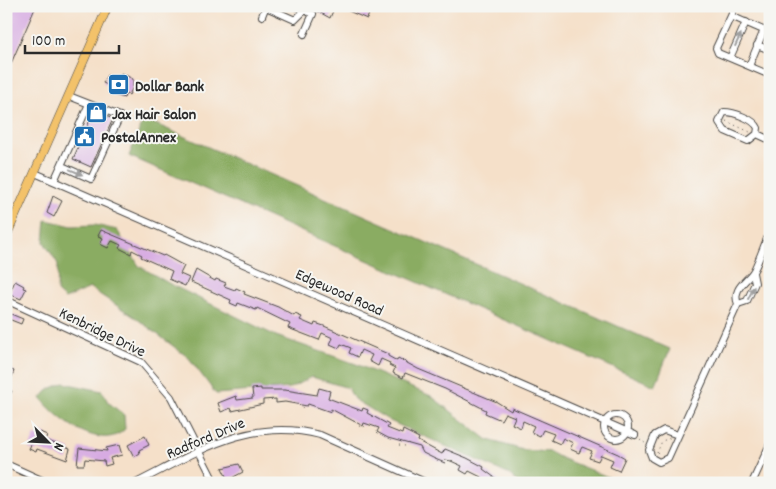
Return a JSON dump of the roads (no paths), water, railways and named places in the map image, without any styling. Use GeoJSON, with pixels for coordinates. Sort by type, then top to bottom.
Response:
{"type":"FeatureCollection","features":[{"type":"Feature","properties":{"kind":"main road"},"geometry":{"type":"LineString","coordinates":[[6,236],[108,6]]}},
{"type":"Feature","properties":{"kind":"street"},"geometry":{"type":"LineString","coordinates":[[262,16],[266,6],[295,20],[305,10]]}},
{"type":"Feature","properties":{"kind":"street"},"geometry":{"type":"LineString","coordinates":[[295,6],[314,14],[304,34]]}},
{"type":"Feature","properties":{"kind":"street"},"geometry":{"type":"LineString","coordinates":[[736,6],[716,48],[718,53],[770,75]]}},
{"type":"Feature","properties":{"kind":"street"},"geometry":{"type":"LineString","coordinates":[[731,16],[767,31],[758,45],[749,66]]}},
{"type":"Feature","properties":{"kind":"street"},"geometry":{"type":"LineString","coordinates":[[730,58],[746,22]]}},
{"type":"Feature","properties":{"kind":"street"},"geometry":{"type":"LineString","coordinates":[[758,45],[770,50]]}},
{"type":"Feature","properties":{"kind":"street"},"geometry":{"type":"LineString","coordinates":[[62,166],[91,178],[120,116],[69,96]]}},
{"type":"Feature","properties":{"kind":"street"},"geometry":{"type":"LineString","coordinates":[[54,182],[88,104]]}},
{"type":"Feature","properties":{"kind":"street"},"geometry":{"type":"LineString","coordinates":[[731,112],[754,123],[758,128],[756,132],[748,141],[725,131],[720,125],[721,114],[731,112]]}},
{"type":"Feature","properties":{"kind":"street"},"geometry":{"type":"LineString","coordinates":[[756,132],[770,140]]}},
{"type":"Feature","properties":{"kind":"street","name":"Edgewood Road"},"geometry":{"type":"LineString","coordinates":[[35,173],[635,435]]}},
{"type":"Feature","properties":{"kind":"street"},"geometry":{"type":"LineString","coordinates":[[738,304],[747,301],[756,283],[753,273],[770,232]]}},
{"type":"Feature","properties":{"kind":"street"},"geometry":{"type":"LineString","coordinates":[[678,435],[664,430],[655,435],[649,450],[652,458],[659,462],[665,460],[678,435],[738,304],[736,299],[742,284],[747,276],[753,273]]}},
{"type":"Feature","properties":{"kind":"street","name":"Kenbridge Drive"},"geometry":{"type":"LineString","coordinates":[[6,300],[141,362],[171,397],[215,483]]}},
{"type":"Feature","properties":{"kind":"street"},"geometry":{"type":"LineString","coordinates":[[612,416],[622,416],[627,422],[628,432],[621,438],[612,439],[605,432],[605,422],[612,416]]}},
{"type":"Feature","properties":{"kind":"street","name":"Radford Drive"},"geometry":{"type":"LineString","coordinates":[[136,483],[199,452],[250,432],[271,429],[301,430],[328,438],[427,483]]}},
{"type":"Feature","properties":{"kind":"street"},"geometry":{"type":"LineString","coordinates":[[752,483],[770,444]]}},
{"type":"Feature","properties":{"kind":"street"},"geometry":{"type":"LineString","coordinates":[[6,464],[48,483]]}},
{"type":"Feature","properties":{"kind":"place","name":"Dollar Bank"},"geometry":{"type":"Point","coordinates":[119,85]}},
{"type":"Feature","properties":{"kind":"place","name":"Jax Hair Salon"},"geometry":{"type":"Point","coordinates":[96,113]}},
{"type":"Feature","properties":{"kind":"place","name":"PostalAnnex"},"geometry":{"type":"Point","coordinates":[85,136]}}]}
